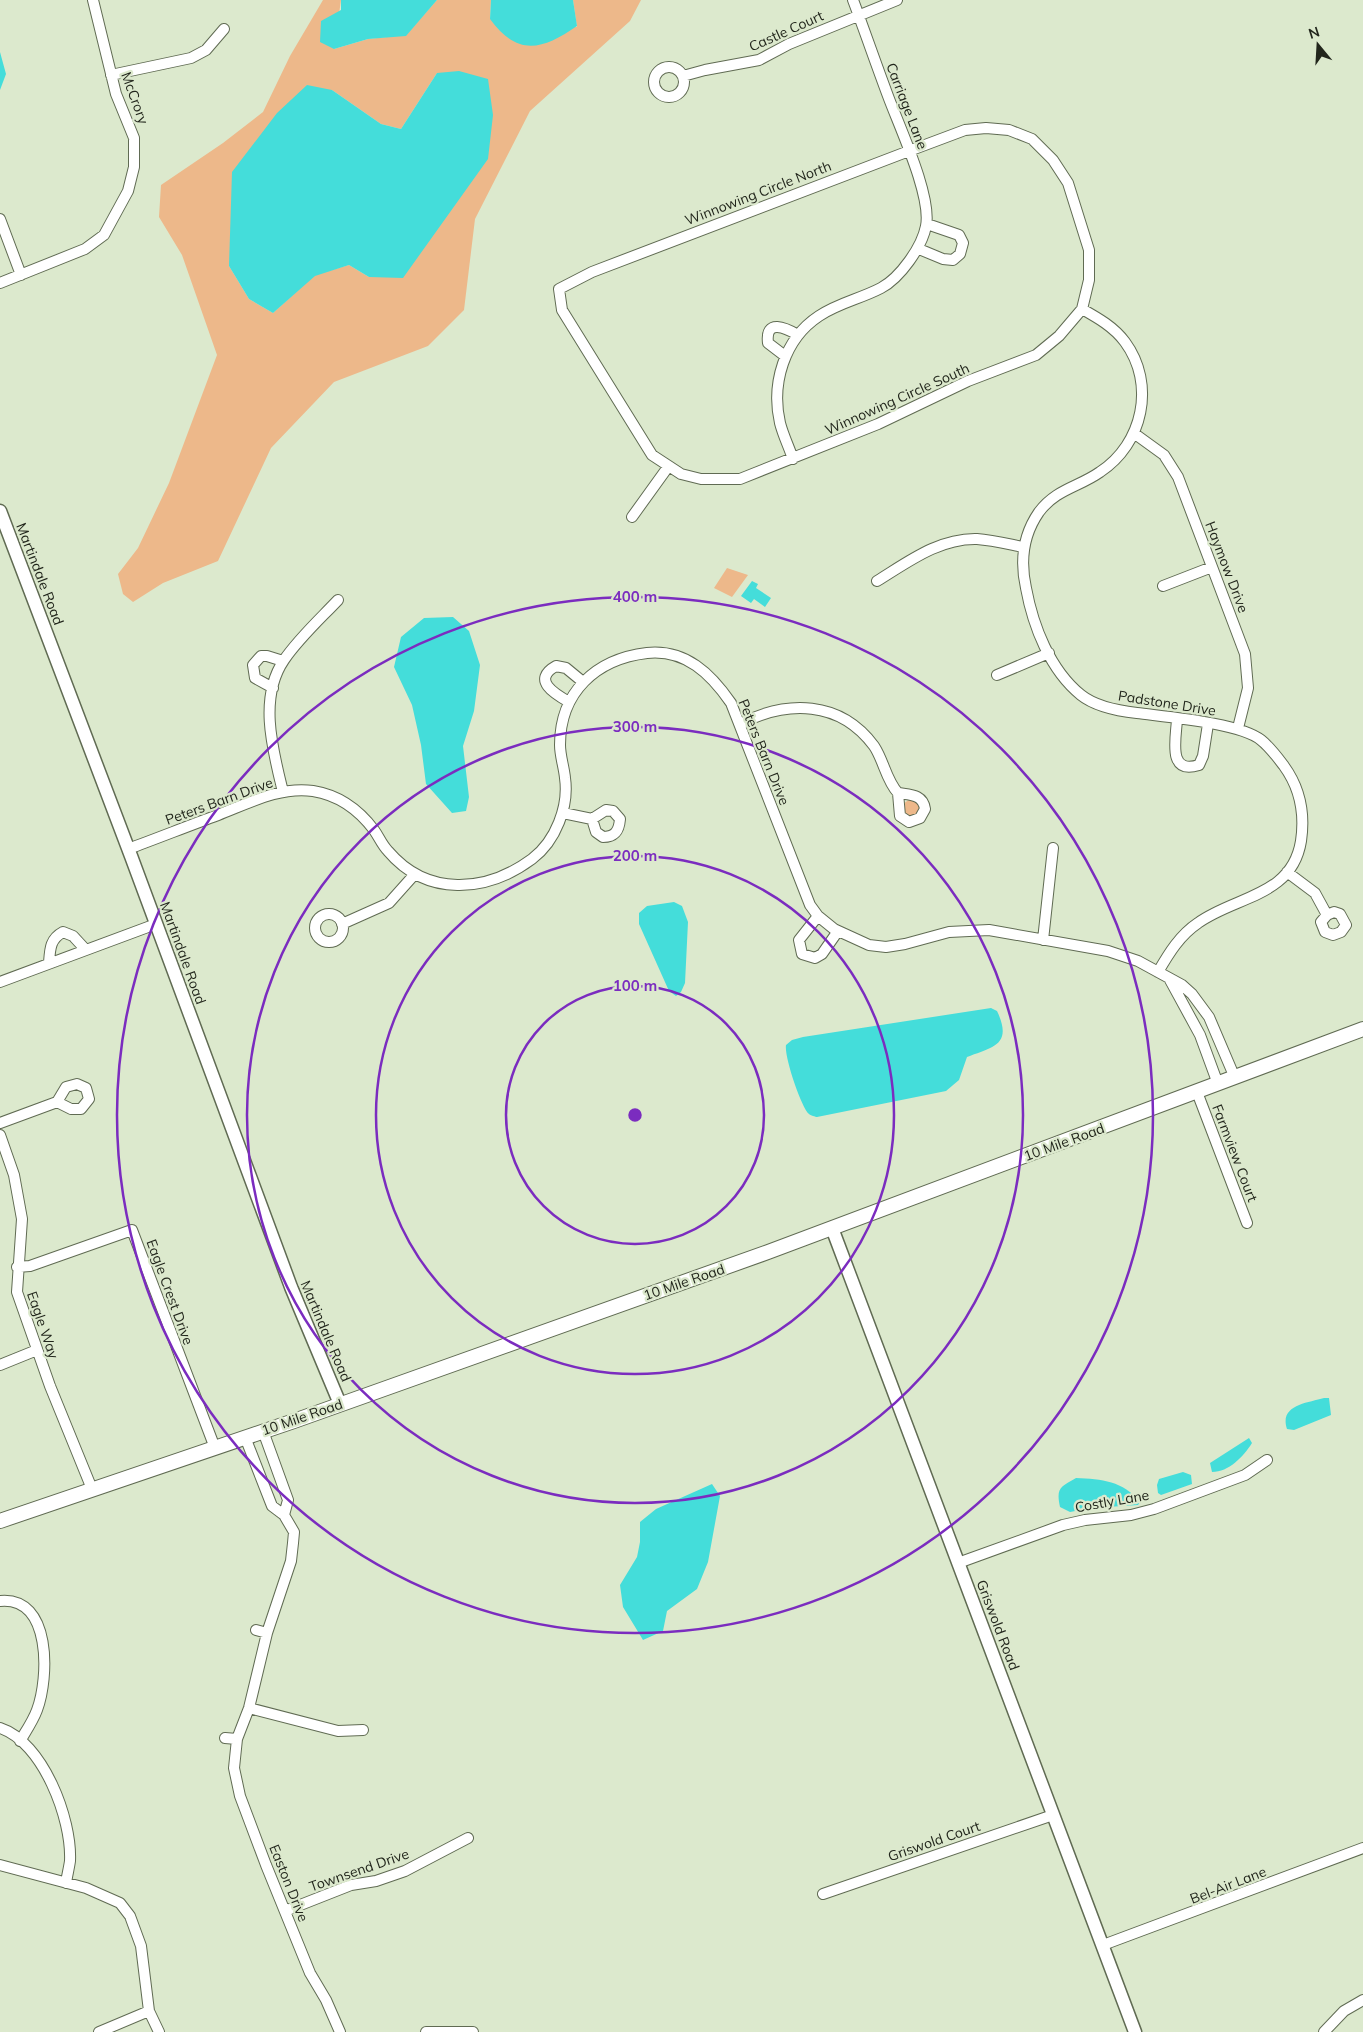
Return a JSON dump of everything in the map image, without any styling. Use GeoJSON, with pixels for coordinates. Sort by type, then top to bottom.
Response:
{"type":"FeatureCollection","features":[{"type":"Feature","properties":{"kind":"main road","name":"10 Mile Road"},"geometry":{"type":"LineString","coordinates":[[0,1521],[245,1438],[832,1228],[1363,1029]]}},
{"type":"Feature","properties":{"kind":"street","name":"McCrory"},"geometry":{"type":"LineString","coordinates":[[0,283],[85,249],[104,235],[128,191],[134,167],[134,138],[116,94],[93,0]]}},
{"type":"Feature","properties":{"kind":"street","name":"Carriage Lane"},"geometry":{"type":"LineString","coordinates":[[793,459],[780,424],[778,409],[778,384],[785,356],[798,335],[818,317],[838,305],[882,288],[919,249],[927,224],[923,193],[909,150],[852,0]]}},
{"type":"Feature","properties":{"kind":"street","name":"Castle Court"},"geometry":{"type":"LineString","coordinates":[[683,76],[704,70],[759,60],[789,44],[898,0]]}},
{"type":"Feature","properties":{"kind":"street"},"geometry":{"type":"LineString","coordinates":[[111,75],[191,58],[206,50],[224,29]]}},
{"type":"Feature","properties":{"kind":"street","name":"Winnowing Circle North"},"geometry":{"type":"LineString","coordinates":[[652,455],[562,310],[558,289],[592,272],[909,150],[965,130],[986,128],[1009,130],[1032,139],[1053,160],[1068,182],[1089,250]]}},
{"type":"Feature","properties":{"kind":"street"},"geometry":{"type":"LineString","coordinates":[[0,219],[21,275]]}},
{"type":"Feature","properties":{"kind":"street"},"geometry":{"type":"LineString","coordinates":[[919,249],[943,259],[953,260],[960,254],[963,243],[958,235],[927,224]]}},
{"type":"Feature","properties":{"kind":"street","name":"Winnowing Circle South"},"geometry":{"type":"LineString","coordinates":[[652,455],[681,474],[702,480],[740,479],[878,424],[968,381],[1036,355],[1059,336],[1082,309],[1088,280],[1089,250]]}},
{"type":"Feature","properties":{"kind":"street","name":"Padstone Drive"},"geometry":{"type":"LineString","coordinates":[[1082,309],[1105,323],[1125,342],[1137,365],[1142,391],[1135,434],[1126,448],[1100,473],[1058,493],[1039,512],[1023,546],[1022,565],[1026,588],[1054,666],[1083,697],[1117,711],[1238,728],[1260,740],[1279,760],[1298,789],[1302,808],[1301,842],[1287,872],[1262,893],[1215,912],[1198,922],[1184,934],[1169,952],[1158,972]]}},
{"type":"Feature","properties":{"kind":"street"},"geometry":{"type":"LineString","coordinates":[[785,356],[768,343],[769,333],[774,327],[780,326],[798,335]]}},
{"type":"Feature","properties":{"kind":"street","name":"Haymow Drive"},"geometry":{"type":"LineString","coordinates":[[1135,434],[1164,455],[1178,477],[1247,663],[1248,688],[1238,728]]}},
{"type":"Feature","properties":{"kind":"street"},"geometry":{"type":"LineString","coordinates":[[632,517],[668,467]]}},
{"type":"Feature","properties":{"kind":"street","name":"Martindale Road"},"geometry":{"type":"LineString","coordinates":[[0,511],[291,1287],[340,1404]]}},
{"type":"Feature","properties":{"kind":"street"},"geometry":{"type":"LineString","coordinates":[[877,581],[922,553],[958,540],[977,539],[1023,546]]}},
{"type":"Feature","properties":{"kind":"street"},"geometry":{"type":"LineString","coordinates":[[1163,586],[1212,567]]}},
{"type":"Feature","properties":{"kind":"street"},"geometry":{"type":"LineString","coordinates":[[283,792],[270,724],[274,688],[284,661],[338,600]]}},
{"type":"Feature","properties":{"kind":"street","name":"Peters Barn Drive"},"geometry":{"type":"LineString","coordinates":[[128,849],[283,792],[313,791],[333,797],[349,805],[364,817],[386,850],[414,875],[449,885],[479,884],[533,858],[543,849],[563,812],[565,777],[560,745],[562,726],[569,702],[583,682],[607,664],[626,656],[653,652],[681,657],[697,664],[709,675],[731,703],[802,887],[818,916],[838,932],[869,945],[886,947],[949,932],[990,930],[1108,951],[1138,961],[1182,985],[1192,994],[1209,1017],[1235,1078]]}},
{"type":"Feature","properties":{"kind":"street"},"geometry":{"type":"LineString","coordinates":[[998,675],[1049,653]]}},
{"type":"Feature","properties":{"kind":"street"},"geometry":{"type":"LineString","coordinates":[[274,688],[255,678],[253,665],[261,656],[284,661]]}},
{"type":"Feature","properties":{"kind":"street"},"geometry":{"type":"LineString","coordinates":[[569,702],[548,687],[545,680],[546,674],[556,666],[566,668],[583,682]]}},
{"type":"Feature","properties":{"kind":"street"},"geometry":{"type":"LineString","coordinates":[[740,724],[782,708],[803,707],[835,715],[856,727],[873,746],[892,786],[898,793]]}},
{"type":"Feature","properties":{"kind":"street"},"geometry":{"type":"LineString","coordinates":[[1177,719],[1175,757],[1180,765],[1188,768],[1199,765],[1203,756],[1208,724]]}},
{"type":"Feature","properties":{"kind":"street"},"geometry":{"type":"LineString","coordinates":[[563,812],[592,819]]}},
{"type":"Feature","properties":{"kind":"street"},"geometry":{"type":"LineString","coordinates":[[1043,940],[1054,848]]}},
{"type":"Feature","properties":{"kind":"street"},"geometry":{"type":"LineString","coordinates":[[1287,872],[1315,893],[1327,915]]}},
{"type":"Feature","properties":{"kind":"street"},"geometry":{"type":"LineString","coordinates":[[342,924],[389,903],[414,875]]}},
{"type":"Feature","properties":{"kind":"street"},"geometry":{"type":"LineString","coordinates":[[818,916],[799,940],[802,954],[808,958],[815,958],[822,954],[838,932]]}},
{"type":"Feature","properties":{"kind":"street"},"geometry":{"type":"LineString","coordinates":[[0,982],[156,924]]}},
{"type":"Feature","properties":{"kind":"street"},"geometry":{"type":"LineString","coordinates":[[49,963],[50,949],[54,937],[63,932],[73,936],[85,949]]}},
{"type":"Feature","properties":{"kind":"street","name":"Peters Barn Drive"},"geometry":{"type":"LineString","coordinates":[[1170,980],[1197,1028],[1218,1084]]}},
{"type":"Feature","properties":{"kind":"street","name":"Farmview Court"},"geometry":{"type":"LineString","coordinates":[[1197,1092],[1247,1223]]}},
{"type":"Feature","properties":{"kind":"street"},"geometry":{"type":"LineString","coordinates":[[0,1123],[58,1102]]}},
{"type":"Feature","properties":{"kind":"street","name":"Eagle Way"},"geometry":{"type":"LineString","coordinates":[[0,1135],[14,1175],[21,1206],[22,1238],[17,1267],[16,1292],[92,1489]]}},
{"type":"Feature","properties":{"kind":"street","name":"Griswold Road"},"geometry":{"type":"LineString","coordinates":[[832,1228],[1135,2032]]}},
{"type":"Feature","properties":{"kind":"street","name":"Eagle Crest Drive"},"geometry":{"type":"LineString","coordinates":[[17,1267],[30,1266],[132,1230],[215,1448]]}},
{"type":"Feature","properties":{"kind":"street"},"geometry":{"type":"LineString","coordinates":[[0,1365],[37,1350]]}},
{"type":"Feature","properties":{"kind":"street","name":"Easton Drive"},"geometry":{"type":"LineString","coordinates":[[263,1430],[288,1500],[284,1515]]}},
{"type":"Feature","properties":{"kind":"street","name":"Easton Drive"},"geometry":{"type":"LineString","coordinates":[[245,1438],[272,1506],[284,1515],[294,1532],[291,1561],[267,1633],[249,1708],[237,1739],[234,1768],[240,1796],[285,1911],[310,1973],[326,2000],[340,2032]]}},
{"type":"Feature","properties":{"kind":"street","name":"Costly Lane"},"geometry":{"type":"LineString","coordinates":[[958,1563],[1063,1525],[1085,1520],[1131,1515],[1154,1509],[1245,1475],[1267,1460]]}},
{"type":"Feature","properties":{"kind":"street"},"geometry":{"type":"LineString","coordinates":[[0,1601],[8,1600],[23,1604],[31,1614],[44,1649],[45,1666],[37,1710],[20,1741]]}},
{"type":"Feature","properties":{"kind":"street"},"geometry":{"type":"LineString","coordinates":[[256,1630],[267,1633]]}},
{"type":"Feature","properties":{"kind":"street"},"geometry":{"type":"LineString","coordinates":[[249,1708],[338,1731],[363,1730]]}},
{"type":"Feature","properties":{"kind":"street"},"geometry":{"type":"LineString","coordinates":[[0,1728],[31,1751],[57,1793],[69,1846],[70,1862],[66,1883]]}},
{"type":"Feature","properties":{"kind":"street"},"geometry":{"type":"LineString","coordinates":[[225,1738],[237,1739]]}},
{"type":"Feature","properties":{"kind":"street","name":"Griswold Court"},"geometry":{"type":"LineString","coordinates":[[823,1894],[1053,1815]]}},
{"type":"Feature","properties":{"kind":"street","name":"Townsend Drive"},"geometry":{"type":"LineString","coordinates":[[285,1911],[351,1885],[376,1881],[406,1872],[468,1838]]}},
{"type":"Feature","properties":{"kind":"street","name":"Bel-Air Lane"},"geometry":{"type":"LineString","coordinates":[[1103,1945],[1363,1848]]}},
{"type":"Feature","properties":{"kind":"street"},"geometry":{"type":"LineString","coordinates":[[0,1865],[103,1894],[120,1903],[130,1916],[141,1946],[149,2012],[159,2032]]}},
{"type":"Feature","properties":{"kind":"street"},"geometry":{"type":"LineString","coordinates":[[1324,2032],[1344,2011],[1363,2000]]}},
{"type":"Feature","properties":{"kind":"street"},"geometry":{"type":"LineString","coordinates":[[99,2032],[149,2012]]}},
{"type":"Feature","properties":{"kind":"street"},"geometry":{"type":"LineString","coordinates":[[426,2032],[473,2032]]}},
{"type":"Feature","properties":{"kind":"shaded area"},"geometry":{"type":"Polygon","coordinates":[[[323,0],[341,0],[334,49],[368,39],[406,35],[437,0],[491,0],[490,19],[577,27],[573,0],[641,0],[630,21],[530,111],[475,219],[464,310],[428,346],[334,382],[271,448],[218,561],[163,583],[133,602],[123,594],[118,574],[138,548],[169,483],[217,355],[182,255],[159,217],[161,185],[223,143],[263,112],[290,56],[323,0]],[[437,73],[401,129],[381,124],[332,90],[229,266],[249,299],[273,313],[315,275],[349,265],[369,277],[437,73]]]}},
{"type":"Feature","properties":{"kind":"shaded area"},"geometry":{"type":"Polygon","coordinates":[[[727,568],[748,575],[732,597],[714,588],[727,568]]]}},
{"type":"Feature","properties":{"kind":"shaded area"},"geometry":{"type":"Polygon","coordinates":[[[911,800],[917,802],[919,808],[917,814],[911,816],[905,814],[903,808],[905,802],[911,800]]]}},
{"type":"Feature","properties":{"kind":"water"},"geometry":{"type":"Polygon","coordinates":[[[341,0],[437,0],[406,36],[368,39],[334,49],[320,42],[321,21],[341,10],[341,0]]]}},
{"type":"Feature","properties":{"kind":"water"},"geometry":{"type":"Polygon","coordinates":[[[491,0],[573,0],[577,26],[553,40],[541,44],[531,46],[521,44],[510,40],[490,19],[491,0]]]}},
{"type":"Feature","properties":{"kind":"water"},"geometry":{"type":"Polygon","coordinates":[[[0,52],[6,74],[0,90],[0,52]]]}},
{"type":"Feature","properties":{"kind":"water"},"geometry":{"type":"Polygon","coordinates":[[[459,71],[488,79],[493,115],[488,159],[403,278],[369,277],[349,265],[315,276],[273,313],[249,299],[229,266],[232,172],[277,113],[307,85],[332,90],[381,124],[401,129],[437,73],[459,71]]]}},
{"type":"Feature","properties":{"kind":"water"},"geometry":{"type":"Polygon","coordinates":[[[752,581],[758,584],[756,588],[771,598],[765,607],[754,599],[751,603],[741,596],[752,581]]]}},
{"type":"Feature","properties":{"kind":"water"},"geometry":{"type":"Polygon","coordinates":[[[453,617],[469,631],[480,665],[474,711],[463,746],[469,797],[466,811],[452,813],[426,784],[421,745],[412,705],[394,667],[401,637],[424,618],[453,617]]]}},
{"type":"Feature","properties":{"kind":"water"},"geometry":{"type":"Polygon","coordinates":[[[674,902],[682,906],[688,922],[685,983],[681,992],[676,996],[669,991],[639,924],[639,913],[647,906],[674,902]]]}},
{"type":"Feature","properties":{"kind":"water"},"geometry":{"type":"Polygon","coordinates":[[[991,1008],[997,1011],[1001,1022],[1003,1031],[1001,1038],[992,1047],[967,1057],[959,1080],[946,1091],[817,1117],[810,1114],[806,1109],[790,1070],[786,1051],[786,1045],[792,1040],[991,1008]]]}},
{"type":"Feature","properties":{"kind":"water"},"geometry":{"type":"Polygon","coordinates":[[[1329,1398],[1331,1415],[1294,1430],[1287,1429],[1287,1415],[1291,1410],[1296,1406],[1329,1398]]]}},
{"type":"Feature","properties":{"kind":"water"},"geometry":{"type":"Polygon","coordinates":[[[1249,1438],[1252,1443],[1240,1458],[1230,1467],[1212,1472],[1210,1463],[1249,1438]]]}},
{"type":"Feature","properties":{"kind":"water"},"geometry":{"type":"Polygon","coordinates":[[[1183,1472],[1191,1475],[1192,1484],[1161,1495],[1158,1493],[1157,1485],[1159,1479],[1183,1472]]]}},
{"type":"Feature","properties":{"kind":"water"},"geometry":{"type":"Polygon","coordinates":[[[1076,1478],[1103,1480],[1119,1485],[1140,1502],[1138,1505],[1091,1508],[1070,1512],[1060,1507],[1059,1492],[1063,1486],[1076,1478]]]}},
{"type":"Feature","properties":{"kind":"water"},"geometry":{"type":"Polygon","coordinates":[[[712,1484],[720,1496],[708,1562],[697,1589],[667,1611],[663,1631],[643,1640],[623,1607],[620,1585],[637,1557],[640,1542],[640,1522],[656,1509],[712,1484]]]}}]}
